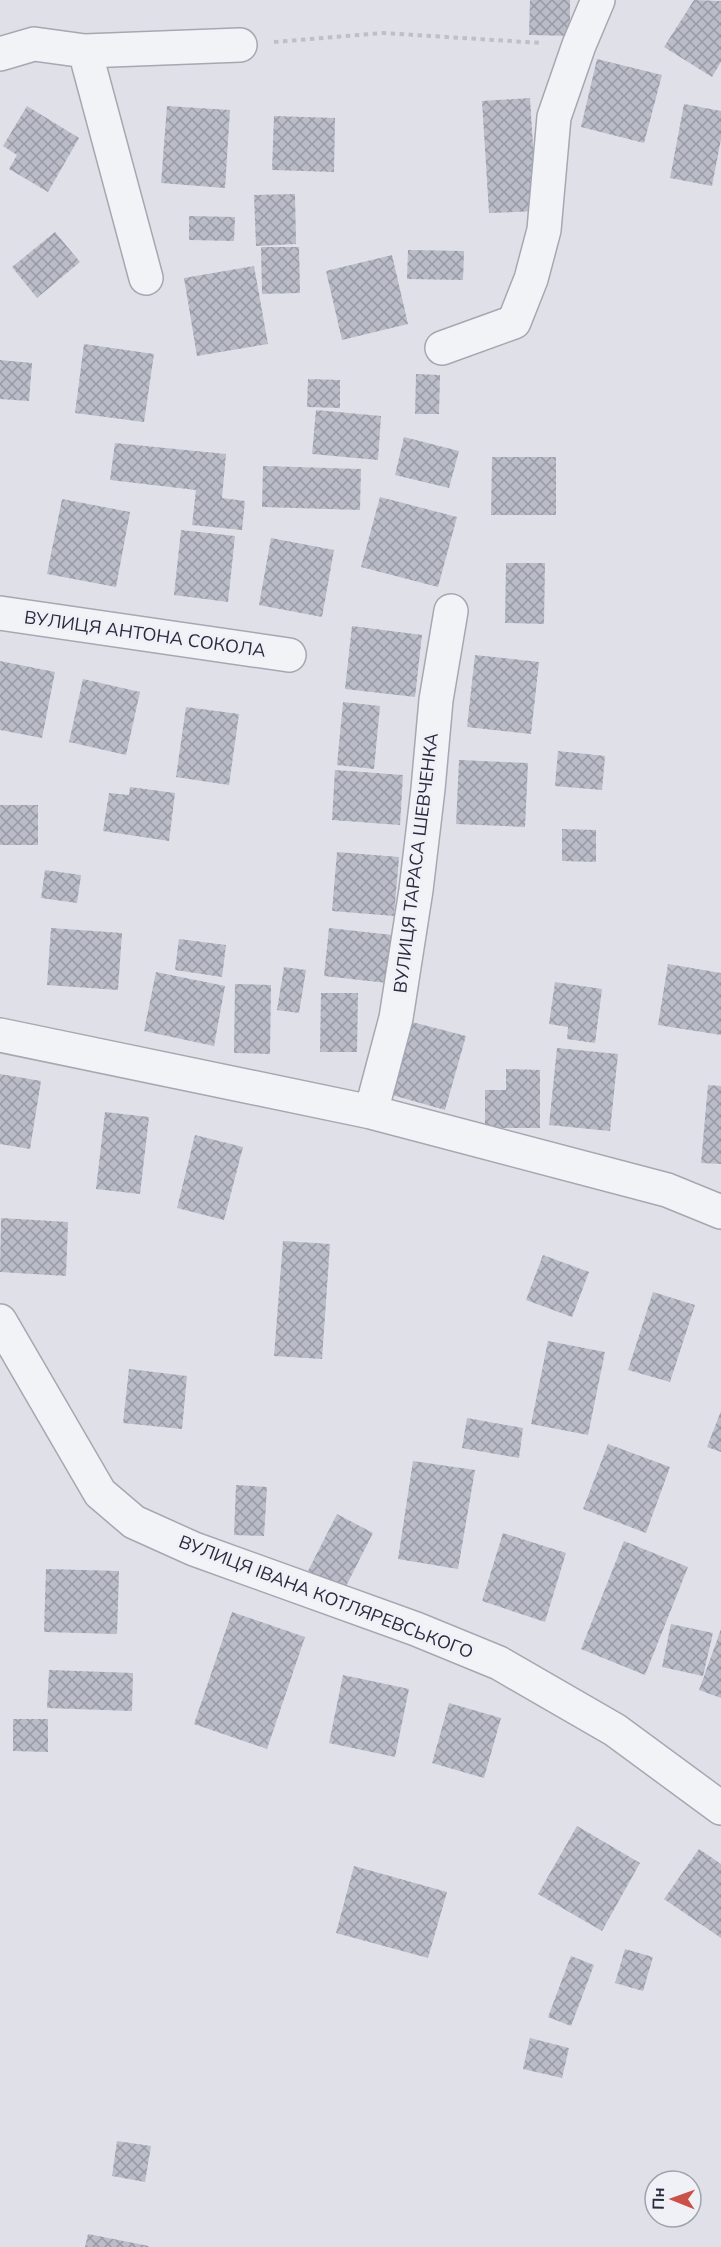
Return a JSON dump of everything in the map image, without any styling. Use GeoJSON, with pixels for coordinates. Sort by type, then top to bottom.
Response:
{"type":"FeatureCollection","features":[{"type":"Feature","properties":{"kind":"street"},"geometry":{"type":"LineString","coordinates":[[442,348],[514,322],[531,279],[544,230],[554,117],[579,45],[598,0]]}},
{"type":"Feature","properties":{"kind":"street"},"geometry":{"type":"LineString","coordinates":[[0,54],[34,44],[85,51],[240,45]]}},
{"type":"Feature","properties":{"kind":"street"},"geometry":{"type":"LineString","coordinates":[[85,51],[146,278]]}},
{"type":"Feature","properties":{"kind":"street","name":"ВУЛИЦЯ ТАРАСА ШЕВЧЕНКА"},"geometry":{"type":"LineString","coordinates":[[371,1112],[396,1018],[419,868],[436,700],[451,611]]}},
{"type":"Feature","properties":{"kind":"street","name":"ВУЛИЦЯ АНТОНА СОКОЛА"},"geometry":{"type":"LineString","coordinates":[[0,614],[289,655]]}},
{"type":"Feature","properties":{"kind":"street"},"geometry":{"type":"LineString","coordinates":[[0,1035],[371,1112],[667,1190],[721,1212]]}},
{"type":"Feature","properties":{"kind":"street","name":"ВУЛИЦЯ ІВАНА КОТЛЯРЕВСЬКОГО"},"geometry":{"type":"LineString","coordinates":[[0,1321],[100,1493],[135,1522],[194,1550],[416,1629],[499,1663],[615,1730],[721,1808]]}},
{"type":"Feature","properties":{"kind":"path"},"geometry":{"type":"LineString","coordinates":[[240,45],[383,33],[579,45]]}},
{"type":"Feature","properties":{"kind":"building"},"geometry":{"type":"Polygon","coordinates":[[[530,0],[570,0],[570,36],[529,35],[530,0]]]}},
{"type":"Feature","properties":{"kind":"building"},"geometry":{"type":"Polygon","coordinates":[[[694,0],[721,1],[721,62],[712,77],[664,47],[694,0]]]}},
{"type":"Feature","properties":{"kind":"building"},"geometry":{"type":"Polygon","coordinates":[[[597,59],[662,75],[644,143],[581,127],[597,59]]]}},
{"type":"Feature","properties":{"kind":"building"},"geometry":{"type":"Polygon","coordinates":[[[530,98],[537,211],[489,213],[482,101],[530,98]]]}},
{"type":"Feature","properties":{"kind":"building"},"geometry":{"type":"Polygon","coordinates":[[[684,104],[721,111],[721,139],[712,186],[670,178],[684,104]]]}},
{"type":"Feature","properties":{"kind":"building"},"geometry":{"type":"Polygon","coordinates":[[[27,106],[79,138],[48,192],[9,169],[17,155],[3,146],[27,106]]]}},
{"type":"Feature","properties":{"kind":"building"},"geometry":{"type":"Polygon","coordinates":[[[167,106],[230,110],[225,188],[161,183],[167,106]]]}},
{"type":"Feature","properties":{"kind":"building"},"geometry":{"type":"Polygon","coordinates":[[[274,116],[335,118],[334,172],[272,170],[274,116]]]}},
{"type":"Feature","properties":{"kind":"building"},"geometry":{"type":"Polygon","coordinates":[[[295,194],[296,244],[256,246],[254,195],[295,194]]]}},
{"type":"Feature","properties":{"kind":"building"},"geometry":{"type":"Polygon","coordinates":[[[189,216],[235,217],[234,241],[189,240],[189,216]]]}},
{"type":"Feature","properties":{"kind":"building"},"geometry":{"type":"Polygon","coordinates":[[[55,232],[80,262],[37,298],[12,267],[55,232]]]}},
{"type":"Feature","properties":{"kind":"building"},"geometry":{"type":"Polygon","coordinates":[[[261,247],[299,247],[300,293],[262,294],[261,247]]]}},
{"type":"Feature","properties":{"kind":"building"},"geometry":{"type":"Polygon","coordinates":[[[408,250],[464,251],[463,280],[407,279],[408,250]]]}},
{"type":"Feature","properties":{"kind":"building"},"geometry":{"type":"Polygon","coordinates":[[[392,255],[408,324],[342,340],[326,271],[392,255]]]}},
{"type":"Feature","properties":{"kind":"building"},"geometry":{"type":"Polygon","coordinates":[[[254,266],[268,344],[197,356],[184,278],[254,266]]]}},
{"type":"Feature","properties":{"kind":"building"},"geometry":{"type":"Polygon","coordinates":[[[84,344],[154,354],[144,422],[75,413],[84,344]]]}},
{"type":"Feature","properties":{"kind":"building"},"geometry":{"type":"Polygon","coordinates":[[[0,360],[32,363],[29,401],[0,399],[0,360]]]}},
{"type":"Feature","properties":{"kind":"building"},"geometry":{"type":"Polygon","coordinates":[[[416,374],[440,375],[439,414],[415,414],[416,374]]]}},
{"type":"Feature","properties":{"kind":"building"},"geometry":{"type":"Polygon","coordinates":[[[308,379],[340,380],[340,408],[307,407],[308,379]]]}},
{"type":"Feature","properties":{"kind":"building"},"geometry":{"type":"Polygon","coordinates":[[[316,410],[381,416],[378,460],[312,454],[316,410]]]}},
{"type":"Feature","properties":{"kind":"building"},"geometry":{"type":"Polygon","coordinates":[[[404,437],[459,451],[449,488],[395,475],[404,437]]]}},
{"type":"Feature","properties":{"kind":"building"},"geometry":{"type":"Polygon","coordinates":[[[115,443],[226,454],[222,498],[245,501],[242,530],[192,525],[196,490],[110,480],[115,443]]]}},
{"type":"Feature","properties":{"kind":"building"},"geometry":{"type":"Polygon","coordinates":[[[492,457],[556,457],[556,515],[491,515],[492,457]]]}},
{"type":"Feature","properties":{"kind":"building"},"geometry":{"type":"Polygon","coordinates":[[[263,466],[361,469],[360,510],[262,507],[263,466]]]}},
{"type":"Feature","properties":{"kind":"building"},"geometry":{"type":"Polygon","coordinates":[[[380,497],[457,517],[438,587],[361,567],[380,497]]]}},
{"type":"Feature","properties":{"kind":"building"},"geometry":{"type":"Polygon","coordinates":[[[62,499],[130,512],[116,587],[47,574],[62,499]]]}},
{"type":"Feature","properties":{"kind":"building"},"geometry":{"type":"Polygon","coordinates":[[[181,530],[235,536],[228,602],[174,595],[181,530]]]}},
{"type":"Feature","properties":{"kind":"building"},"geometry":{"type":"Polygon","coordinates":[[[271,538],[334,550],[322,617],[259,605],[271,538]]]}},
{"type":"Feature","properties":{"kind":"building"},"geometry":{"type":"Polygon","coordinates":[[[506,563],[545,563],[544,624],[505,623],[506,563]]]}},
{"type":"Feature","properties":{"kind":"building"},"geometry":{"type":"Polygon","coordinates":[[[352,626],[422,635],[415,697],[345,689],[352,626]]]}},
{"type":"Feature","properties":{"kind":"building"},"geometry":{"type":"Polygon","coordinates":[[[475,655],[539,662],[531,734],[467,727],[475,655]]]}},
{"type":"Feature","properties":{"kind":"building"},"geometry":{"type":"Polygon","coordinates":[[[0,661],[55,672],[42,738],[0,730],[0,661]]]}},
{"type":"Feature","properties":{"kind":"building"},"geometry":{"type":"Polygon","coordinates":[[[83,679],[140,692],[126,755],[69,742],[83,679]]]}},
{"type":"Feature","properties":{"kind":"building"},"geometry":{"type":"Polygon","coordinates":[[[343,702],[380,706],[374,769],[337,765],[343,702]]]}},
{"type":"Feature","properties":{"kind":"building"},"geometry":{"type":"Polygon","coordinates":[[[186,707],[239,714],[229,785],[176,777],[186,707]]]}},
{"type":"Feature","properties":{"kind":"building"},"geometry":{"type":"Polygon","coordinates":[[[558,751],[605,756],[602,790],[555,786],[558,751]]]}},
{"type":"Feature","properties":{"kind":"building"},"geometry":{"type":"Polygon","coordinates":[[[459,760],[528,763],[525,827],[456,824],[459,760]]]}},
{"type":"Feature","properties":{"kind":"building"},"geometry":{"type":"Polygon","coordinates":[[[335,770],[403,775],[400,825],[332,820],[335,770]]]}},
{"type":"Feature","properties":{"kind":"building"},"geometry":{"type":"Polygon","coordinates":[[[130,787],[175,793],[169,841],[103,831],[109,793],[129,795],[130,787]]]}},
{"type":"Feature","properties":{"kind":"building"},"geometry":{"type":"Polygon","coordinates":[[[0,805],[38,805],[38,845],[0,845],[0,805]]]}},
{"type":"Feature","properties":{"kind":"building"},"geometry":{"type":"Polygon","coordinates":[[[562,829],[596,830],[596,862],[562,861],[562,829]]]}},
{"type":"Feature","properties":{"kind":"building"},"geometry":{"type":"Polygon","coordinates":[[[337,852],[399,857],[394,916],[332,911],[337,852]]]}},
{"type":"Feature","properties":{"kind":"building"},"geometry":{"type":"Polygon","coordinates":[[[45,870],[81,875],[77,903],[41,898],[45,870]]]}},
{"type":"Feature","properties":{"kind":"building"},"geometry":{"type":"Polygon","coordinates":[[[51,928],[122,933],[118,990],[47,985],[51,928]]]}},
{"type":"Feature","properties":{"kind":"building"},"geometry":{"type":"Polygon","coordinates":[[[329,928],[392,935],[387,983],[324,976],[329,928]]]}},
{"type":"Feature","properties":{"kind":"building"},"geometry":{"type":"Polygon","coordinates":[[[179,939],[226,945],[222,977],[175,970],[179,939]]]}},
{"type":"Feature","properties":{"kind":"building"},"geometry":{"type":"Polygon","coordinates":[[[668,964],[721,973],[721,1035],[658,1025],[668,964]]]}},
{"type":"Feature","properties":{"kind":"building"},"geometry":{"type":"Polygon","coordinates":[[[284,967],[306,970],[299,1013],[277,1010],[284,967]]]}},
{"type":"Feature","properties":{"kind":"building"},"geometry":{"type":"Polygon","coordinates":[[[156,972],[225,986],[214,1046],[144,1031],[156,972]]]}},
{"type":"Feature","properties":{"kind":"building"},"geometry":{"type":"Polygon","coordinates":[[[555,982],[602,989],[595,1043],[567,1039],[568,1027],[549,1024],[555,982]]]}},
{"type":"Feature","properties":{"kind":"building"},"geometry":{"type":"Polygon","coordinates":[[[235,984],[271,985],[270,1054],[234,1053],[235,984]]]}},
{"type":"Feature","properties":{"kind":"building"},"geometry":{"type":"Polygon","coordinates":[[[321,993],[358,993],[357,1052],[320,1052],[321,993]]]}},
{"type":"Feature","properties":{"kind":"building"},"geometry":{"type":"Polygon","coordinates":[[[412,1022],[466,1036],[445,1110],[392,1095],[412,1022]]]}},
{"type":"Feature","properties":{"kind":"building"},"geometry":{"type":"Polygon","coordinates":[[[557,1048],[618,1054],[610,1131],[549,1125],[557,1048]]]}},
{"type":"Feature","properties":{"kind":"building"},"geometry":{"type":"Polygon","coordinates":[[[506,1069],[540,1070],[540,1128],[485,1128],[485,1090],[506,1090],[506,1069]]]}},
{"type":"Feature","properties":{"kind":"building"},"geometry":{"type":"Polygon","coordinates":[[[0,1074],[41,1081],[30,1149],[0,1144],[0,1074]]]}},
{"type":"Feature","properties":{"kind":"building"},"geometry":{"type":"Polygon","coordinates":[[[708,1085],[721,1086],[721,1164],[701,1163],[708,1085]]]}},
{"type":"Feature","properties":{"kind":"building"},"geometry":{"type":"Polygon","coordinates":[[[105,1112],[149,1117],[140,1194],[96,1189],[105,1112]]]}},
{"type":"Feature","properties":{"kind":"building"},"geometry":{"type":"Polygon","coordinates":[[[195,1135],[243,1147],[224,1220],[177,1208],[195,1135]]]}},
{"type":"Feature","properties":{"kind":"building"},"geometry":{"type":"Polygon","coordinates":[[[1,1218],[68,1222],[66,1276],[0,1272],[1,1218]]]}},
{"type":"Feature","properties":{"kind":"building"},"geometry":{"type":"Polygon","coordinates":[[[283,1241],[330,1244],[322,1359],[274,1356],[283,1241]]]}},
{"type":"Feature","properties":{"kind":"building"},"geometry":{"type":"Polygon","coordinates":[[[543,1255],[589,1272],[572,1317],[526,1300],[543,1255]]]}},
{"type":"Feature","properties":{"kind":"building"},"geometry":{"type":"Polygon","coordinates":[[[653,1292],[695,1305],[670,1382],[628,1370],[653,1292]]]}},
{"type":"Feature","properties":{"kind":"building"},"geometry":{"type":"Polygon","coordinates":[[[548,1341],[605,1352],[588,1435],[531,1424],[548,1341]]]}},
{"type":"Feature","properties":{"kind":"building"},"geometry":{"type":"Polygon","coordinates":[[[129,1369],[187,1376],[182,1429],[123,1423],[129,1369]]]}},
{"type":"Feature","properties":{"kind":"building"},"geometry":{"type":"Polygon","coordinates":[[[721,1411],[721,1452],[707,1447],[721,1411]]]}},
{"type":"Feature","properties":{"kind":"building"},"geometry":{"type":"Polygon","coordinates":[[[467,1418],[523,1428],[519,1458],[462,1448],[467,1418]]]}},
{"type":"Feature","properties":{"kind":"building"},"geometry":{"type":"Polygon","coordinates":[[[608,1444],[670,1467],[646,1533],[583,1509],[608,1444]]]}},
{"type":"Feature","properties":{"kind":"building"},"geometry":{"type":"Polygon","coordinates":[[[413,1461],[475,1470],[458,1569],[398,1559],[413,1461]]]}},
{"type":"Feature","properties":{"kind":"building"},"geometry":{"type":"Polygon","coordinates":[[[236,1485],[267,1487],[264,1536],[234,1535],[236,1485]]]}},
{"type":"Feature","properties":{"kind":"building"},"geometry":{"type":"Polygon","coordinates":[[[337,1514],[373,1533],[344,1590],[308,1571],[337,1514]]]}},
{"type":"Feature","properties":{"kind":"building"},"geometry":{"type":"Polygon","coordinates":[[[503,1533],[566,1553],[545,1622],[482,1601],[503,1533]]]}},
{"type":"Feature","properties":{"kind":"building"},"geometry":{"type":"Polygon","coordinates":[[[624,1541],[688,1567],[645,1675],[581,1649],[624,1541]]]}},
{"type":"Feature","properties":{"kind":"building"},"geometry":{"type":"Polygon","coordinates":[[[46,1569],[119,1571],[117,1634],[44,1632],[46,1569]]]}},
{"type":"Feature","properties":{"kind":"building"},"geometry":{"type":"Polygon","coordinates":[[[232,1612],[305,1637],[267,1749],[194,1724],[232,1612]]]}},
{"type":"Feature","properties":{"kind":"building"},"geometry":{"type":"Polygon","coordinates":[[[671,1624],[713,1633],[703,1676],[662,1667],[671,1624]]]}},
{"type":"Feature","properties":{"kind":"building"},"geometry":{"type":"Polygon","coordinates":[[[721,1629],[721,1698],[699,1690],[721,1629]]]}},
{"type":"Feature","properties":{"kind":"building"},"geometry":{"type":"Polygon","coordinates":[[[49,1670],[133,1673],[132,1711],[47,1708],[49,1670]]]}},
{"type":"Feature","properties":{"kind":"building"},"geometry":{"type":"Polygon","coordinates":[[[343,1675],[409,1689],[395,1757],[329,1743],[343,1675]]]}},
{"type":"Feature","properties":{"kind":"building"},"geometry":{"type":"Polygon","coordinates":[[[449,1703],[501,1718],[484,1778],[432,1763],[449,1703]]]}},
{"type":"Feature","properties":{"kind":"building"},"geometry":{"type":"Polygon","coordinates":[[[13,1719],[48,1719],[48,1752],[13,1751],[13,1719]]]}},
{"type":"Feature","properties":{"kind":"building"},"geometry":{"type":"Polygon","coordinates":[[[577,1826],[640,1863],[602,1931],[538,1894],[577,1826]]]}},
{"type":"Feature","properties":{"kind":"building"},"geometry":{"type":"Polygon","coordinates":[[[699,1849],[721,1864],[721,1938],[664,1899],[699,1849]]]}},
{"type":"Feature","properties":{"kind":"building"},"geometry":{"type":"Polygon","coordinates":[[[354,1866],[447,1892],[428,1958],[336,1933],[354,1866]]]}},
{"type":"Feature","properties":{"kind":"building"},"geometry":{"type":"Polygon","coordinates":[[[625,1949],[653,1957],[643,1991],[615,1983],[625,1949]]]}},
{"type":"Feature","properties":{"kind":"building"},"geometry":{"type":"Polygon","coordinates":[[[571,1956],[594,1965],[571,2026],[548,2017],[571,1956]]]}},
{"type":"Feature","properties":{"kind":"building"},"geometry":{"type":"Polygon","coordinates":[[[530,2038],[569,2048],[562,2078],[523,2069],[530,2038]]]}},
{"type":"Feature","properties":{"kind":"building"},"geometry":{"type":"Polygon","coordinates":[[[117,2141],[151,2146],[145,2182],[112,2176],[117,2141]]]}},
{"type":"Feature","properties":{"kind":"building"},"geometry":{"type":"Polygon","coordinates":[[[88,2234],[149,2246],[149,2247],[85,2247],[88,2234]]]}}]}
